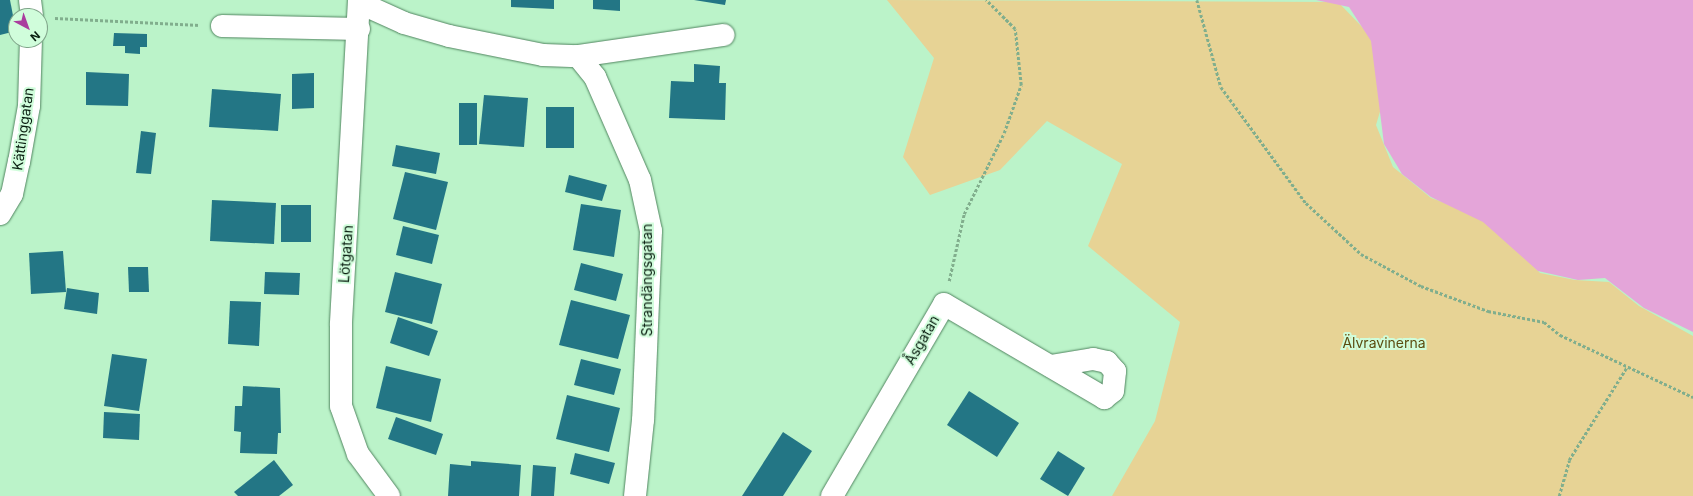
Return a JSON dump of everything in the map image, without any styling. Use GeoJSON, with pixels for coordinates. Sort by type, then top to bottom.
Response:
{"type":"FeatureCollection","features":[{"type":"Feature","properties":{"kind":"street","name":"Lötgatan"},"geometry":{"type":"LineString","coordinates":[[359,2],[359,29],[341,325],[341,406],[358,454],[390,496]]}},
{"type":"Feature","properties":{"kind":"street"},"geometry":{"type":"LineString","coordinates":[[359,2],[404,23],[449,36],[543,55],[578,56],[723,35]]}},
{"type":"Feature","properties":{"kind":"street"},"geometry":{"type":"LineString","coordinates":[[222,26],[359,29]]}},
{"type":"Feature","properties":{"kind":"street","name":"Kättinggatan"},"geometry":{"type":"LineString","coordinates":[[0,214],[12,194],[22,148],[29,106],[31,48]]}},
{"type":"Feature","properties":{"kind":"street","name":"Strandängsgatan"},"geometry":{"type":"LineString","coordinates":[[578,56],[596,77],[640,180],[650,231],[643,420],[635,496]]}},
{"type":"Feature","properties":{"kind":"street","name":"Åsgatan"},"geometry":{"type":"LineString","coordinates":[[832,496],[944,304],[1104,398],[1113,391],[1116,381],[1115,371],[1107,362],[1093,359],[1051,366]]}},
{"type":"Feature","properties":{"kind":"path"},"geometry":{"type":"LineString","coordinates":[[944,304],[964,214],[1004,133],[1021,85],[1015,29],[986,0]]}},
{"type":"Feature","properties":{"kind":"path"},"geometry":{"type":"LineString","coordinates":[[1197,0],[1221,87],[1306,203],[1362,254],[1421,286],[1488,311],[1544,322],[1560,335],[1693,397]]}},
{"type":"Feature","properties":{"kind":"path"},"geometry":{"type":"LineString","coordinates":[[48,16],[222,26]]}},
{"type":"Feature","properties":{"kind":"path"},"geometry":{"type":"LineString","coordinates":[[1559,496],[1568,460],[1628,367]]}},
{"type":"Feature","properties":{"kind":"green space","name":"Älvravinerna"},"geometry":{"type":"Polygon","coordinates":[[[887,0],[1338,2],[1367,32],[1390,78],[1376,125],[1393,167],[1431,198],[1476,214],[1504,235],[1540,273],[1575,280],[1609,282],[1639,306],[1693,336],[1693,496],[1112,496],[1155,421],[1180,322],[1088,246],[1122,164],[1047,121],[1000,170],[930,195],[903,157],[934,58],[887,0]]]}},
{"type":"Feature","properties":{"kind":"shaded area"},"geometry":{"type":"Polygon","coordinates":[[[1316,0],[1693,0],[1693,332],[1644,308],[1605,278],[1578,280],[1538,271],[1483,222],[1431,197],[1402,174],[1384,144],[1371,41],[1349,7],[1316,0]]]}},
{"type":"Feature","properties":{"kind":"building"},"geometry":{"type":"Polygon","coordinates":[[[0,0],[10,0],[12,8],[8,8],[8,33],[0,35],[0,0]]]}},
{"type":"Feature","properties":{"kind":"building"},"geometry":{"type":"Polygon","coordinates":[[[511,0],[554,0],[554,9],[511,7],[511,0]]]}},
{"type":"Feature","properties":{"kind":"building"},"geometry":{"type":"Polygon","coordinates":[[[593,0],[620,0],[620,11],[593,9],[593,0]]]}},
{"type":"Feature","properties":{"kind":"building"},"geometry":{"type":"Polygon","coordinates":[[[694,0],[726,0],[725,5],[694,0]]]}},
{"type":"Feature","properties":{"kind":"building"},"geometry":{"type":"Polygon","coordinates":[[[114,33],[147,34],[147,47],[140,47],[140,54],[125,53],[125,46],[113,46],[114,33]]]}},
{"type":"Feature","properties":{"kind":"building"},"geometry":{"type":"Polygon","coordinates":[[[694,64],[720,66],[719,83],[726,83],[725,120],[669,118],[671,81],[694,82],[694,64]]]}},
{"type":"Feature","properties":{"kind":"building"},"geometry":{"type":"Polygon","coordinates":[[[86,72],[129,74],[128,106],[86,105],[86,72]]]}},
{"type":"Feature","properties":{"kind":"building"},"geometry":{"type":"Polygon","coordinates":[[[314,73],[314,108],[292,109],[292,74],[314,73]]]}},
{"type":"Feature","properties":{"kind":"building"},"geometry":{"type":"Polygon","coordinates":[[[212,89],[281,94],[278,131],[209,127],[212,89]]]}},
{"type":"Feature","properties":{"kind":"building"},"geometry":{"type":"Polygon","coordinates":[[[484,95],[528,98],[524,147],[479,144],[484,95]]]}},
{"type":"Feature","properties":{"kind":"building"},"geometry":{"type":"Polygon","coordinates":[[[459,103],[477,103],[477,145],[459,145],[459,103]]]}},
{"type":"Feature","properties":{"kind":"building"},"geometry":{"type":"Polygon","coordinates":[[[546,107],[574,107],[574,148],[546,148],[546,107]]]}},
{"type":"Feature","properties":{"kind":"building"},"geometry":{"type":"Polygon","coordinates":[[[141,131],[156,133],[151,174],[136,173],[141,131]]]}},
{"type":"Feature","properties":{"kind":"building"},"geometry":{"type":"Polygon","coordinates":[[[396,145],[440,153],[436,174],[392,166],[396,145]]]}},
{"type":"Feature","properties":{"kind":"building"},"geometry":{"type":"Polygon","coordinates":[[[405,172],[448,182],[436,230],[393,219],[405,172]]]}},
{"type":"Feature","properties":{"kind":"building"},"geometry":{"type":"Polygon","coordinates":[[[569,175],[607,185],[602,201],[565,192],[569,175]]]}},
{"type":"Feature","properties":{"kind":"building"},"geometry":{"type":"Polygon","coordinates":[[[212,200],[276,203],[274,244],[210,241],[212,200]]]}},
{"type":"Feature","properties":{"kind":"building"},"geometry":{"type":"Polygon","coordinates":[[[581,204],[621,210],[614,257],[573,250],[581,204]]]}},
{"type":"Feature","properties":{"kind":"building"},"geometry":{"type":"Polygon","coordinates":[[[281,205],[311,205],[311,242],[281,242],[281,205]]]}},
{"type":"Feature","properties":{"kind":"building"},"geometry":{"type":"Polygon","coordinates":[[[403,226],[439,235],[432,264],[396,255],[403,226]]]}},
{"type":"Feature","properties":{"kind":"building"},"geometry":{"type":"Polygon","coordinates":[[[63,251],[66,292],[31,294],[29,253],[63,251]]]}},
{"type":"Feature","properties":{"kind":"building"},"geometry":{"type":"Polygon","coordinates":[[[581,263],[623,274],[616,301],[574,290],[581,263]]]}},
{"type":"Feature","properties":{"kind":"building"},"geometry":{"type":"Polygon","coordinates":[[[128,267],[148,267],[149,292],[129,292],[128,267]]]}},
{"type":"Feature","properties":{"kind":"building"},"geometry":{"type":"Polygon","coordinates":[[[265,272],[300,273],[299,295],[264,294],[265,272]]]}},
{"type":"Feature","properties":{"kind":"building"},"geometry":{"type":"Polygon","coordinates":[[[395,272],[442,284],[432,324],[385,312],[395,272]]]}},
{"type":"Feature","properties":{"kind":"building"},"geometry":{"type":"Polygon","coordinates":[[[67,288],[99,293],[97,314],[64,309],[67,288]]]}},
{"type":"Feature","properties":{"kind":"building"},"geometry":{"type":"Polygon","coordinates":[[[571,300],[630,315],[618,359],[559,345],[571,300]]]}},
{"type":"Feature","properties":{"kind":"building"},"geometry":{"type":"Polygon","coordinates":[[[230,301],[261,302],[259,346],[228,344],[230,301]]]}},
{"type":"Feature","properties":{"kind":"building"},"geometry":{"type":"Polygon","coordinates":[[[398,317],[438,331],[429,356],[390,343],[398,317]]]}},
{"type":"Feature","properties":{"kind":"building"},"geometry":{"type":"Polygon","coordinates":[[[112,354],[147,359],[139,411],[104,406],[112,354]]]}},
{"type":"Feature","properties":{"kind":"building"},"geometry":{"type":"Polygon","coordinates":[[[581,359],[621,369],[614,395],[574,385],[581,359]]]}},
{"type":"Feature","properties":{"kind":"building"},"geometry":{"type":"Polygon","coordinates":[[[386,366],[441,379],[431,422],[376,408],[386,366]]]}},
{"type":"Feature","properties":{"kind":"building"},"geometry":{"type":"Polygon","coordinates":[[[243,386],[280,388],[281,433],[278,433],[277,454],[240,453],[241,432],[234,431],[235,406],[242,406],[243,386]]]}},
{"type":"Feature","properties":{"kind":"building"},"geometry":{"type":"Polygon","coordinates":[[[969,391],[1019,423],[997,457],[947,425],[969,391]]]}},
{"type":"Feature","properties":{"kind":"building"},"geometry":{"type":"Polygon","coordinates":[[[567,395],[620,408],[609,452],[556,439],[567,395]]]}},
{"type":"Feature","properties":{"kind":"building"},"geometry":{"type":"Polygon","coordinates":[[[104,412],[140,414],[139,440],[103,438],[104,412]]]}},
{"type":"Feature","properties":{"kind":"building"},"geometry":{"type":"Polygon","coordinates":[[[396,417],[443,434],[436,455],[388,439],[396,417]]]}},
{"type":"Feature","properties":{"kind":"building"},"geometry":{"type":"Polygon","coordinates":[[[783,432],[812,451],[783,496],[742,496],[783,432]]]}},
{"type":"Feature","properties":{"kind":"building"},"geometry":{"type":"Polygon","coordinates":[[[1058,451],[1085,468],[1068,496],[1040,479],[1058,451]]]}},
{"type":"Feature","properties":{"kind":"building"},"geometry":{"type":"Polygon","coordinates":[[[575,453],[615,463],[609,484],[570,474],[575,453]]]}},
{"type":"Feature","properties":{"kind":"building"},"geometry":{"type":"Polygon","coordinates":[[[274,460],[293,485],[279,496],[238,496],[234,492],[274,460]]]}},
{"type":"Feature","properties":{"kind":"building"},"geometry":{"type":"Polygon","coordinates":[[[471,461],[521,465],[519,496],[448,496],[450,464],[471,466],[471,461]]]}},
{"type":"Feature","properties":{"kind":"building"},"geometry":{"type":"Polygon","coordinates":[[[533,465],[556,467],[554,496],[531,496],[533,465]]]}}]}
